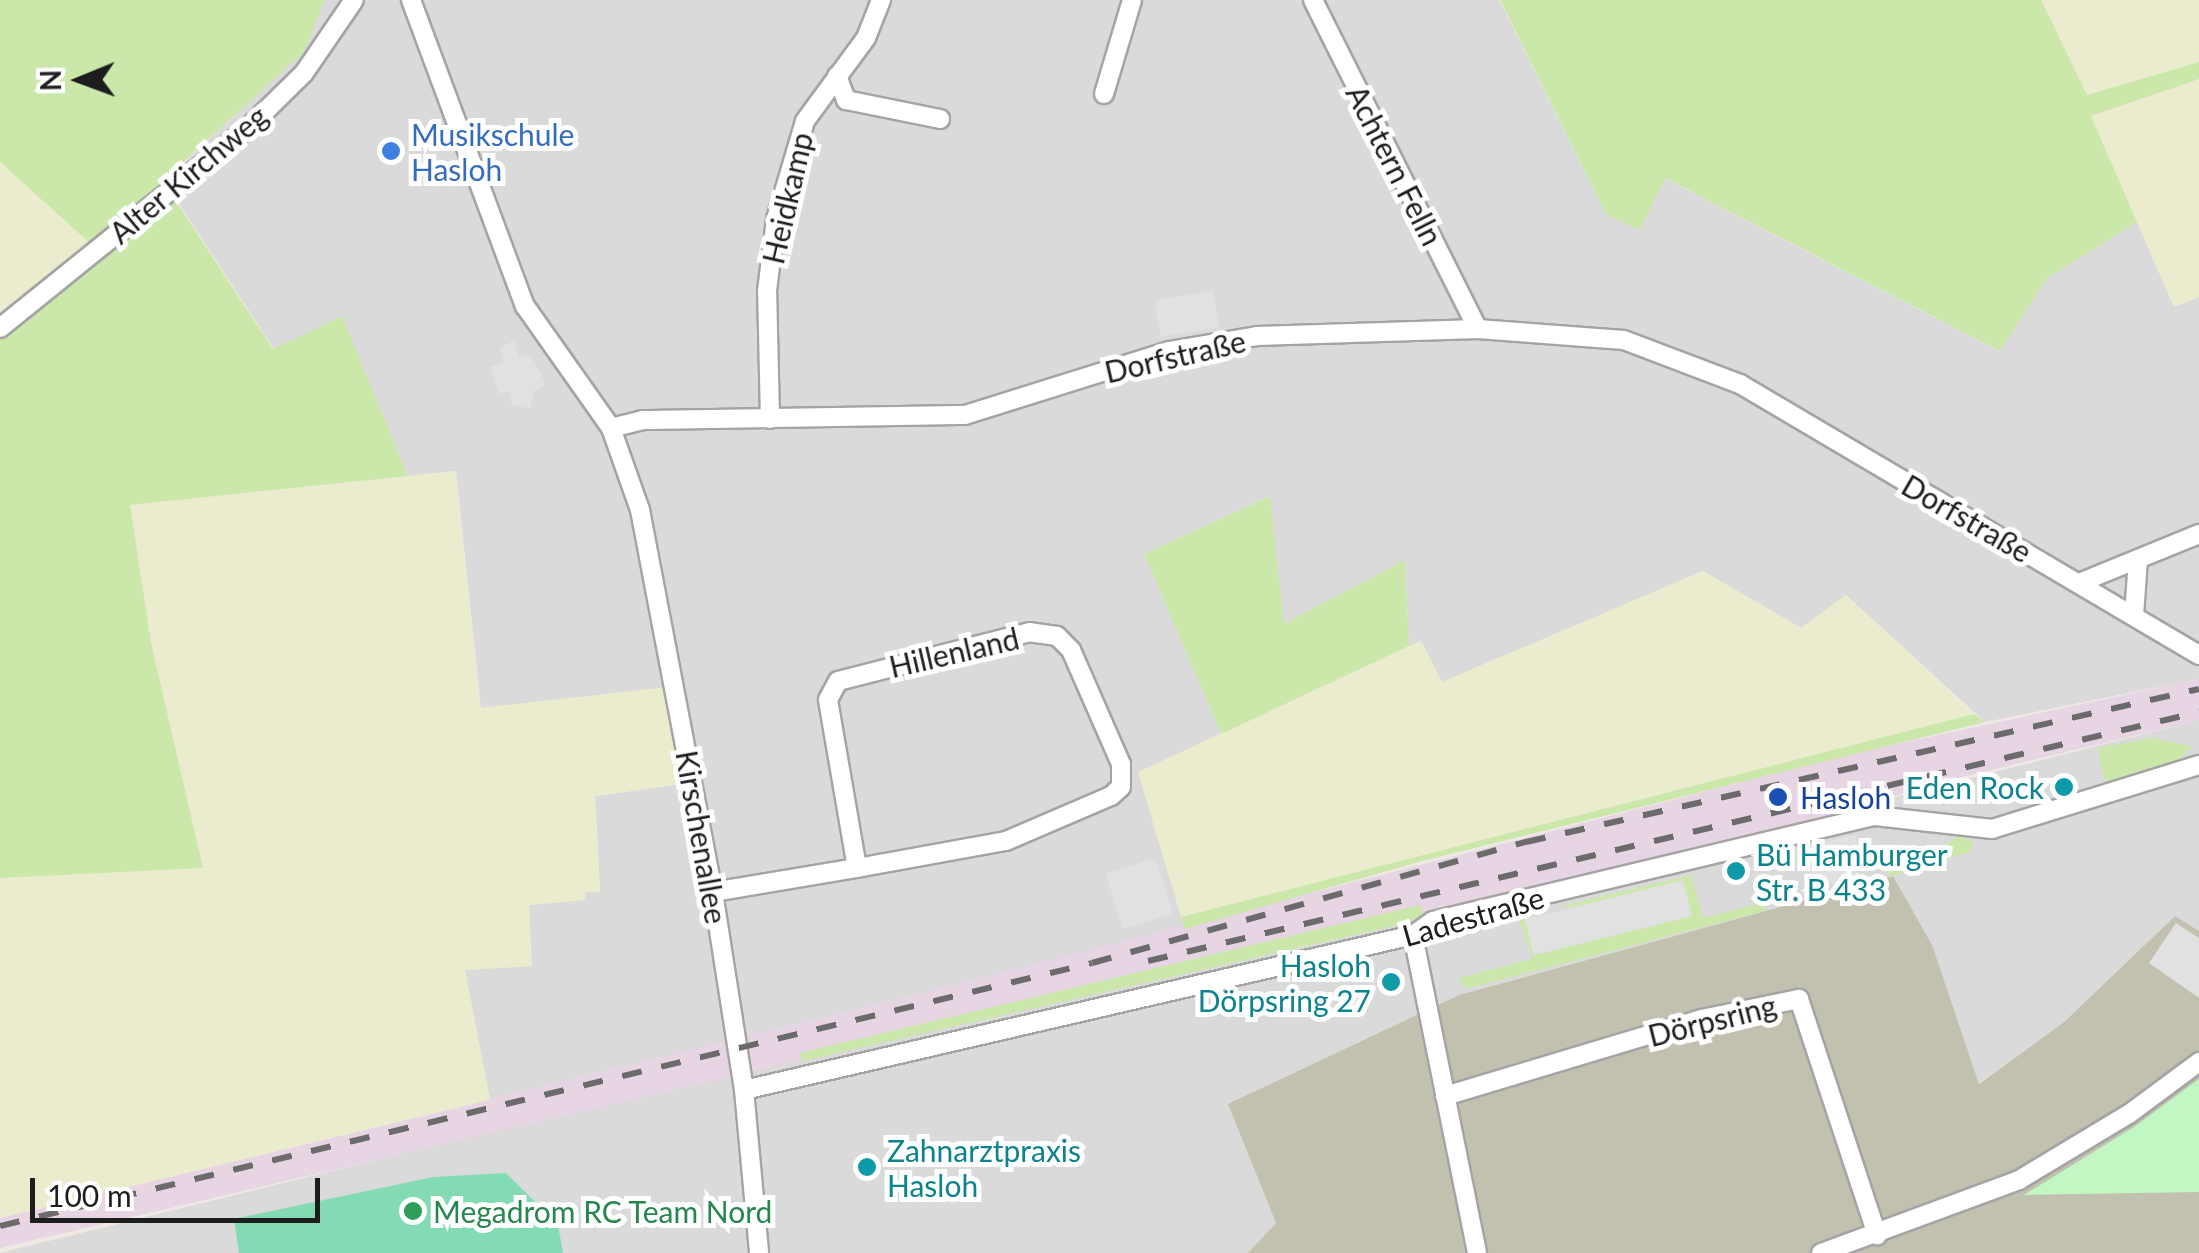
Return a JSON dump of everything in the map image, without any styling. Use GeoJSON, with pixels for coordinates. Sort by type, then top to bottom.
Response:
{"type":"FeatureCollection","features":[{"type":"Feature","properties":{"kind":"street","name":"Alter Kirchweg"},"geometry":{"type":"LineString","coordinates":[[0,328],[248,128],[304,73],[354,0]]}},
{"type":"Feature","properties":{"kind":"street"},"geometry":{"type":"LineString","coordinates":[[410,0],[525,306],[611,428]]}},
{"type":"Feature","properties":{"kind":"street","name":"Heidkamp"},"geometry":{"type":"LineString","coordinates":[[770,419],[767,291],[776,220],[805,120],[866,38],[881,0]]}},
{"type":"Feature","properties":{"kind":"street"},"geometry":{"type":"LineString","coordinates":[[1104,94],[1132,0]]}},
{"type":"Feature","properties":{"kind":"street","name":"Achtern Felln"},"geometry":{"type":"LineString","coordinates":[[1313,0],[1478,329]]}},
{"type":"Feature","properties":{"kind":"street"},"geometry":{"type":"LineString","coordinates":[[837,76],[846,100],[940,119]]}},
{"type":"Feature","properties":{"kind":"street","name":"Dorfstraße"},"geometry":{"type":"LineString","coordinates":[[611,428],[642,420],[966,415],[1169,351],[1257,336],[1478,329],[1624,340],[1740,384],[2199,655]]}},
{"type":"Feature","properties":{"kind":"street","name":"Kirschenallee"},"geometry":{"type":"LineString","coordinates":[[611,428],[657,584],[713,892],[744,1090],[759,1253]]}},
{"type":"Feature","properties":{"kind":"street"},"geometry":{"type":"LineString","coordinates":[[2079,583],[2199,534]]}},
{"type":"Feature","properties":{"kind":"street"},"geometry":{"type":"LineString","coordinates":[[2134,616],[2138,559]]}},
{"type":"Feature","properties":{"kind":"street","name":"Hillenland"},"geometry":{"type":"LineString","coordinates":[[713,892],[857,868],[1006,841],[1099,804],[1121,787],[1121,764],[1071,650],[1057,636],[1030,632],[838,681],[828,700],[857,868]]}},
{"type":"Feature","properties":{"kind":"street","name":"Ladestraße"},"geometry":{"type":"LineString","coordinates":[[744,1090],[1413,935],[1432,921],[1875,816],[1992,829],[2199,765]]}},
{"type":"Feature","properties":{"kind":"street"},"geometry":{"type":"LineString","coordinates":[[1413,935],[1476,1253]]}},
{"type":"Feature","properties":{"kind":"street","name":"Dörpsring"},"geometry":{"type":"LineString","coordinates":[[1445,1096],[1702,1019],[1799,999],[1877,1235]]}},
{"type":"Feature","properties":{"kind":"street"},"geometry":{"type":"LineString","coordinates":[[1821,1253],[1877,1235],[2034,1172],[2199,1062]]}},
{"type":"Feature","properties":{"kind":"shaded area"},"geometry":{"type":"Polygon","coordinates":[[[325,0],[1499,0],[1606,214],[1640,229],[1664,178],[1999,351],[2046,279],[2137,222],[2174,307],[2199,297],[2199,679],[1985,722],[1846,595],[1801,628],[1703,571],[1442,682],[1421,641],[1409,646],[1405,561],[1284,624],[1269,496],[1144,554],[1221,734],[1139,772],[1185,929],[490,1100],[465,970],[532,966],[529,905],[584,900],[585,892],[600,892],[595,796],[689,783],[670,687],[481,708],[456,471],[408,476],[342,317],[274,349],[164,181],[303,52],[325,0]]]}},
{"type":"Feature","properties":{"kind":"shaded area"},"geometry":{"type":"Polygon","coordinates":[[[2041,0],[2199,0],[2199,62],[2087,95],[2041,0]]]}},
{"type":"Feature","properties":{"kind":"shaded area"},"geometry":{"type":"Polygon","coordinates":[[[2199,79],[2199,297],[2174,307],[2091,116],[2199,79]]]}},
{"type":"Feature","properties":{"kind":"shaded area"},"geometry":{"type":"Polygon","coordinates":[[[0,162],[92,245],[0,318],[0,162]]]}},
{"type":"Feature","properties":{"kind":"shaded area"},"geometry":{"type":"Polygon","coordinates":[[[1213,291],[1219,328],[1161,337],[1155,300],[1213,291]]]}},
{"type":"Feature","properties":{"kind":"shaded area"},"geometry":{"type":"Polygon","coordinates":[[[514,341],[519,357],[531,355],[546,385],[534,391],[530,409],[511,404],[510,391],[499,394],[490,367],[504,363],[500,347],[514,341]]]}},
{"type":"Feature","properties":{"kind":"shaded area"},"geometry":{"type":"Polygon","coordinates":[[[455,471],[480,708],[670,687],[689,783],[595,796],[600,892],[585,892],[585,900],[529,905],[530,966],[465,970],[490,1100],[0,1218],[0,878],[203,867],[151,643],[130,505],[455,471]]]}},
{"type":"Feature","properties":{"kind":"shaded area"},"geometry":{"type":"Polygon","coordinates":[[[1703,571],[1801,628],[1846,595],[1974,714],[1181,917],[1138,772],[1421,641],[1442,682],[1703,571]]]}},
{"type":"Feature","properties":{"kind":"shaded area"},"geometry":{"type":"Polygon","coordinates":[[[2199,679],[2199,720],[1954,779],[1753,837],[0,1248],[0,1218],[903,998],[1859,752],[2199,679]]]}},
{"type":"Feature","properties":{"kind":"shaded area"},"geometry":{"type":"Polygon","coordinates":[[[2199,720],[2199,931],[2175,916],[2064,1022],[1978,1084],[1892,876],[1459,995],[1229,1104],[1276,1223],[1248,1253],[0,1253],[699,1080],[1394,925],[2199,720]]]}},
{"type":"Feature","properties":{"kind":"shaded area"},"geometry":{"type":"Polygon","coordinates":[[[1856,835],[1858,877],[1816,888],[1799,848],[1856,835]]]}},
{"type":"Feature","properties":{"kind":"shaded area"},"geometry":{"type":"Polygon","coordinates":[[[1155,858],[1173,913],[1123,929],[1106,874],[1155,858]]]}},
{"type":"Feature","properties":{"kind":"shaded area"},"geometry":{"type":"Polygon","coordinates":[[[1893,876],[1932,945],[1979,1084],[2064,1022],[2175,916],[2199,931],[2199,1253],[1248,1253],[1276,1223],[1228,1104],[1459,995],[1893,876]]]}},
{"type":"Feature","properties":{"kind":"shaded area"},"geometry":{"type":"Polygon","coordinates":[[[1683,880],[1692,916],[1534,955],[1525,919],[1683,880]]]}},
{"type":"Feature","properties":{"kind":"shaded area"},"geometry":{"type":"Polygon","coordinates":[[[2176,923],[2199,938],[2199,998],[2149,963],[2176,923]]]}},
{"type":"Feature","properties":{"kind":"green space"},"geometry":{"type":"Polygon","coordinates":[[[0,0],[325,0],[304,52],[92,245],[0,162],[0,0]]]}},
{"type":"Feature","properties":{"kind":"green space"},"geometry":{"type":"Polygon","coordinates":[[[1500,0],[2041,0],[2087,95],[2199,62],[2199,79],[2091,116],[2137,222],[2046,279],[2000,351],[1665,178],[1640,230],[1606,214],[1500,0]]]}},
{"type":"Feature","properties":{"kind":"green space"},"geometry":{"type":"Polygon","coordinates":[[[173,197],[273,349],[342,316],[408,476],[130,505],[151,643],[203,868],[0,878],[0,339],[173,197]]]}},
{"type":"Feature","properties":{"kind":"green space"},"geometry":{"type":"Polygon","coordinates":[[[1270,496],[1284,624],[1405,560],[1409,646],[1221,734],[1144,554],[1270,496]]]}},
{"type":"Feature","properties":{"kind":"green space"},"geometry":{"type":"Polygon","coordinates":[[[1974,714],[1985,722],[1422,861],[1185,929],[1181,917],[1974,714]]]}},
{"type":"Feature","properties":{"kind":"green space"},"geometry":{"type":"Polygon","coordinates":[[[2153,738],[2191,746],[2177,763],[2108,794],[2097,748],[2153,738]]]}},
{"type":"Feature","properties":{"kind":"green space"},"geometry":{"type":"Polygon","coordinates":[[[1958,836],[1974,841],[1970,852],[1889,877],[1887,844],[1936,852],[1958,836]]]}},
{"type":"Feature","properties":{"kind":"green space"},"geometry":{"type":"Polygon","coordinates":[[[1691,875],[1703,918],[1762,903],[1765,911],[1465,989],[1459,978],[1533,959],[1518,916],[1540,911],[1525,919],[1534,955],[1573,907],[1558,907],[1691,875]]]}},
{"type":"Feature","properties":{"kind":"green space"},"geometry":{"type":"Polygon","coordinates":[[[1420,905],[1423,917],[1394,926],[802,1061],[800,1053],[1420,905]]]}},
{"type":"Feature","properties":{"kind":"green space"},"geometry":{"type":"Polygon","coordinates":[[[2199,1079],[2199,1192],[2024,1195],[2134,1127],[2199,1079]]]}},
{"type":"Feature","properties":{"kind":"green space","name":"Megadrom RC Team Nord"},"geometry":{"type":"Polygon","coordinates":[[[506,1173],[558,1225],[563,1253],[239,1253],[234,1219],[433,1177],[506,1173]]]}},
{"type":"Feature","properties":{"kind":"railway"},"geometry":{"type":"LineString","coordinates":[[0,1226],[1092,963],[1526,842],[2199,689]]}},
{"type":"Feature","properties":{"kind":"railway"},"geometry":{"type":"LineString","coordinates":[[1148,961],[2199,712]]}},
{"type":"Feature","properties":{"kind":"place","name":"Musikschule Hasloh"},"geometry":{"type":"Point","coordinates":[391,151]}},
{"type":"Feature","properties":{"kind":"place","name":"Eden Rock"},"geometry":{"type":"Point","coordinates":[2064,787]}},
{"type":"Feature","properties":{"kind":"place","name":"Hasloh"},"geometry":{"type":"Point","coordinates":[1778,797]}},
{"type":"Feature","properties":{"kind":"place","name":"Bü Hamburger Str. B 433"},"geometry":{"type":"Point","coordinates":[1736,871]}},
{"type":"Feature","properties":{"kind":"place","name":"Hasloh Dörpsring 27"},"geometry":{"type":"Point","coordinates":[1391,982]}},
{"type":"Feature","properties":{"kind":"place","name":"Zahnarztpraxis Hasloh"},"geometry":{"type":"Point","coordinates":[867,1167]}},
{"type":"Feature","properties":{"kind":"place","name":"Megadrom RC Team Nord"},"geometry":{"type":"Point","coordinates":[413,1211]}}]}
